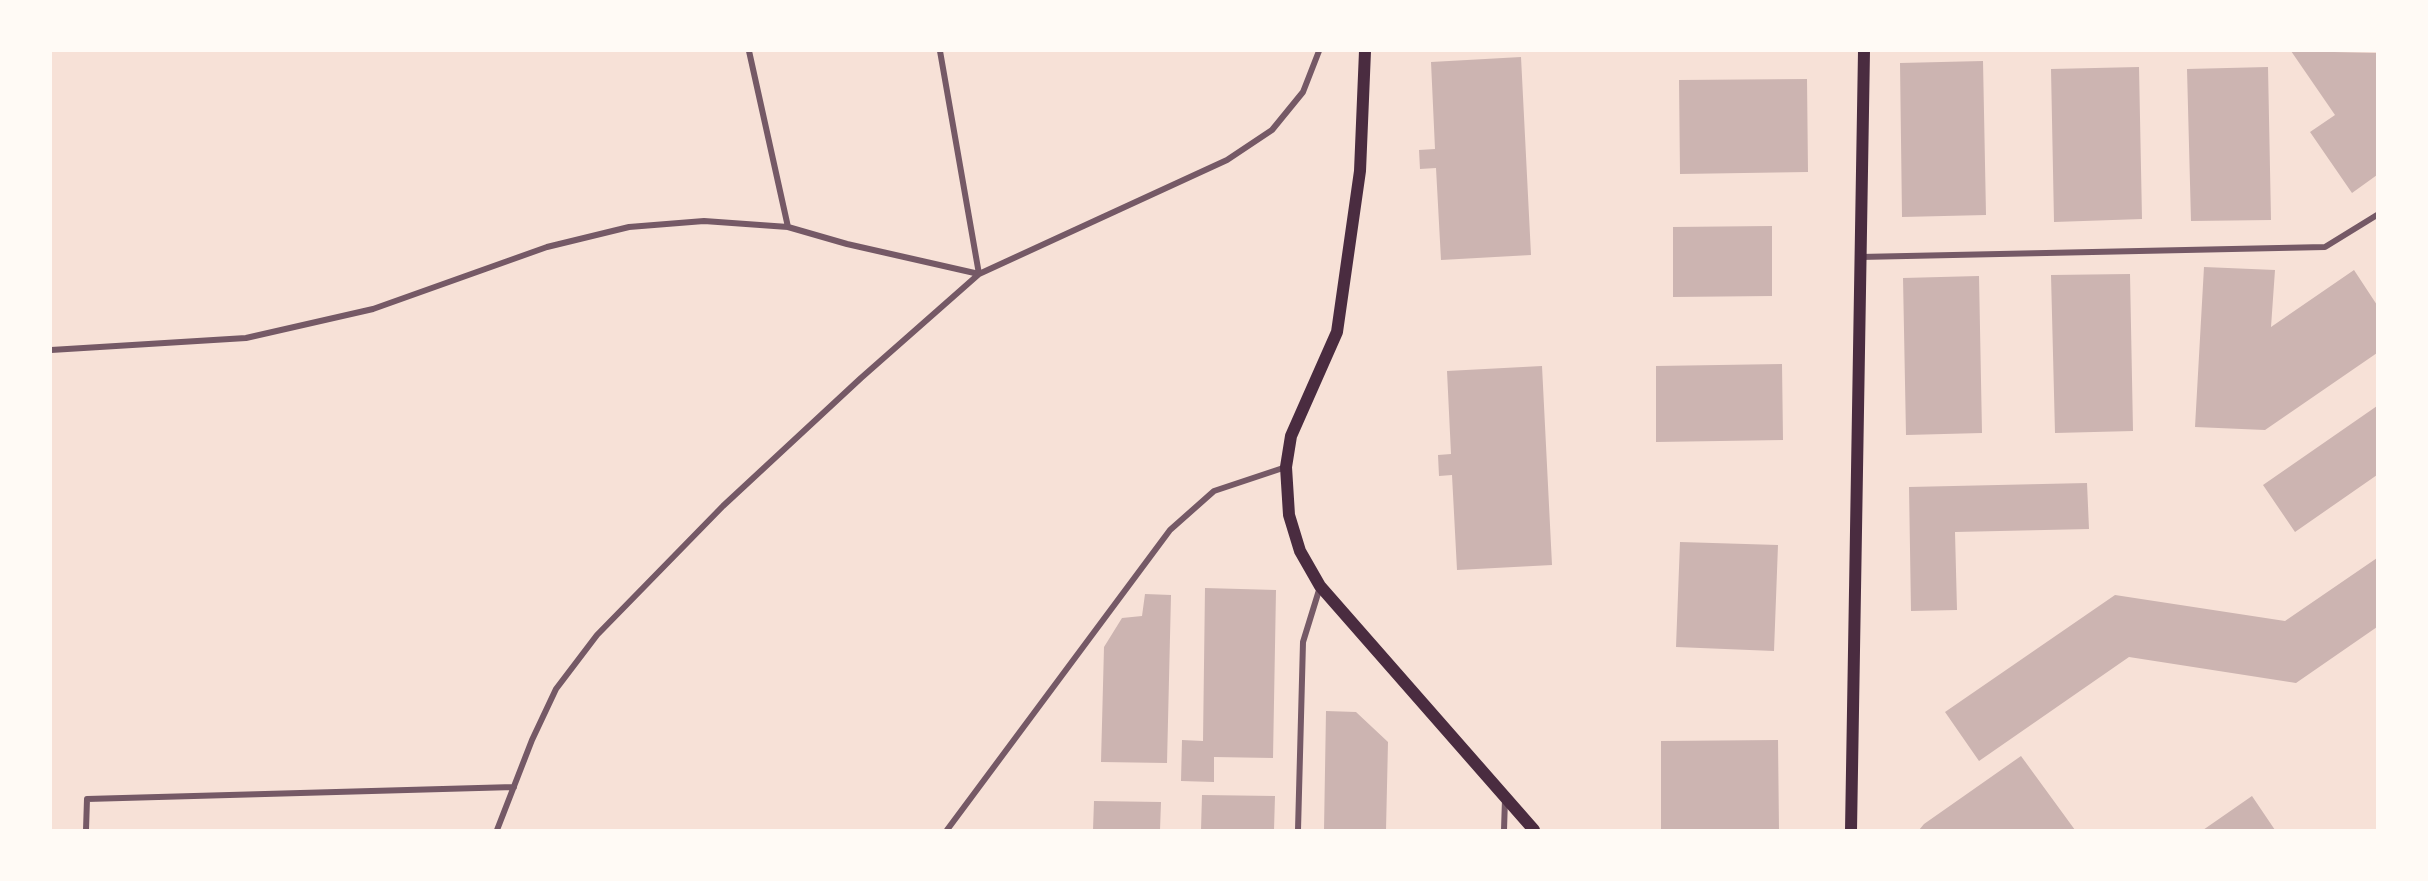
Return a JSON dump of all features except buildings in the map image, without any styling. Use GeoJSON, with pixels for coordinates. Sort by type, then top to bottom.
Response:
{"type":"FeatureCollection","features":[{"type":"Feature","properties":{"kind":"main road"},"geometry":{"type":"LineString","coordinates":[[1365,51],[1360,171],[1337,332],[1291,436],[1286,467],[1288,515],[1300,551],[1320,586],[1534,830]]}},
{"type":"Feature","properties":{"kind":"main road"},"geometry":{"type":"LineString","coordinates":[[1851,830],[1864,51]]}},
{"type":"Feature","properties":{"kind":"street"},"geometry":{"type":"LineString","coordinates":[[749,51],[788,227]]}},
{"type":"Feature","properties":{"kind":"street"},"geometry":{"type":"LineString","coordinates":[[940,51],[979,274]]}},
{"type":"Feature","properties":{"kind":"street"},"geometry":{"type":"LineString","coordinates":[[497,830],[532,740],[556,689],[597,635],[723,506],[861,378],[979,274],[1227,160],[1272,130],[1303,92],[1318,51]]}},
{"type":"Feature","properties":{"kind":"street"},"geometry":{"type":"LineString","coordinates":[[1860,257],[2325,247],[2377,215]]}},
{"type":"Feature","properties":{"kind":"street"},"geometry":{"type":"LineString","coordinates":[[51,350],[246,338],[373,309],[547,247],[629,227],[704,221],[788,227],[979,274]]}},
{"type":"Feature","properties":{"kind":"street"},"geometry":{"type":"LineString","coordinates":[[947,830],[1170,530],[1214,491],[1286,467]]}},
{"type":"Feature","properties":{"kind":"street"},"geometry":{"type":"LineString","coordinates":[[1298,830],[1303,642],[1320,586]]}},
{"type":"Feature","properties":{"kind":"street"},"geometry":{"type":"LineString","coordinates":[[86,830],[87,799],[514,787]]}},
{"type":"Feature","properties":{"kind":"street"},"geometry":{"type":"LineString","coordinates":[[1504,830],[1505,799]]}}]}
